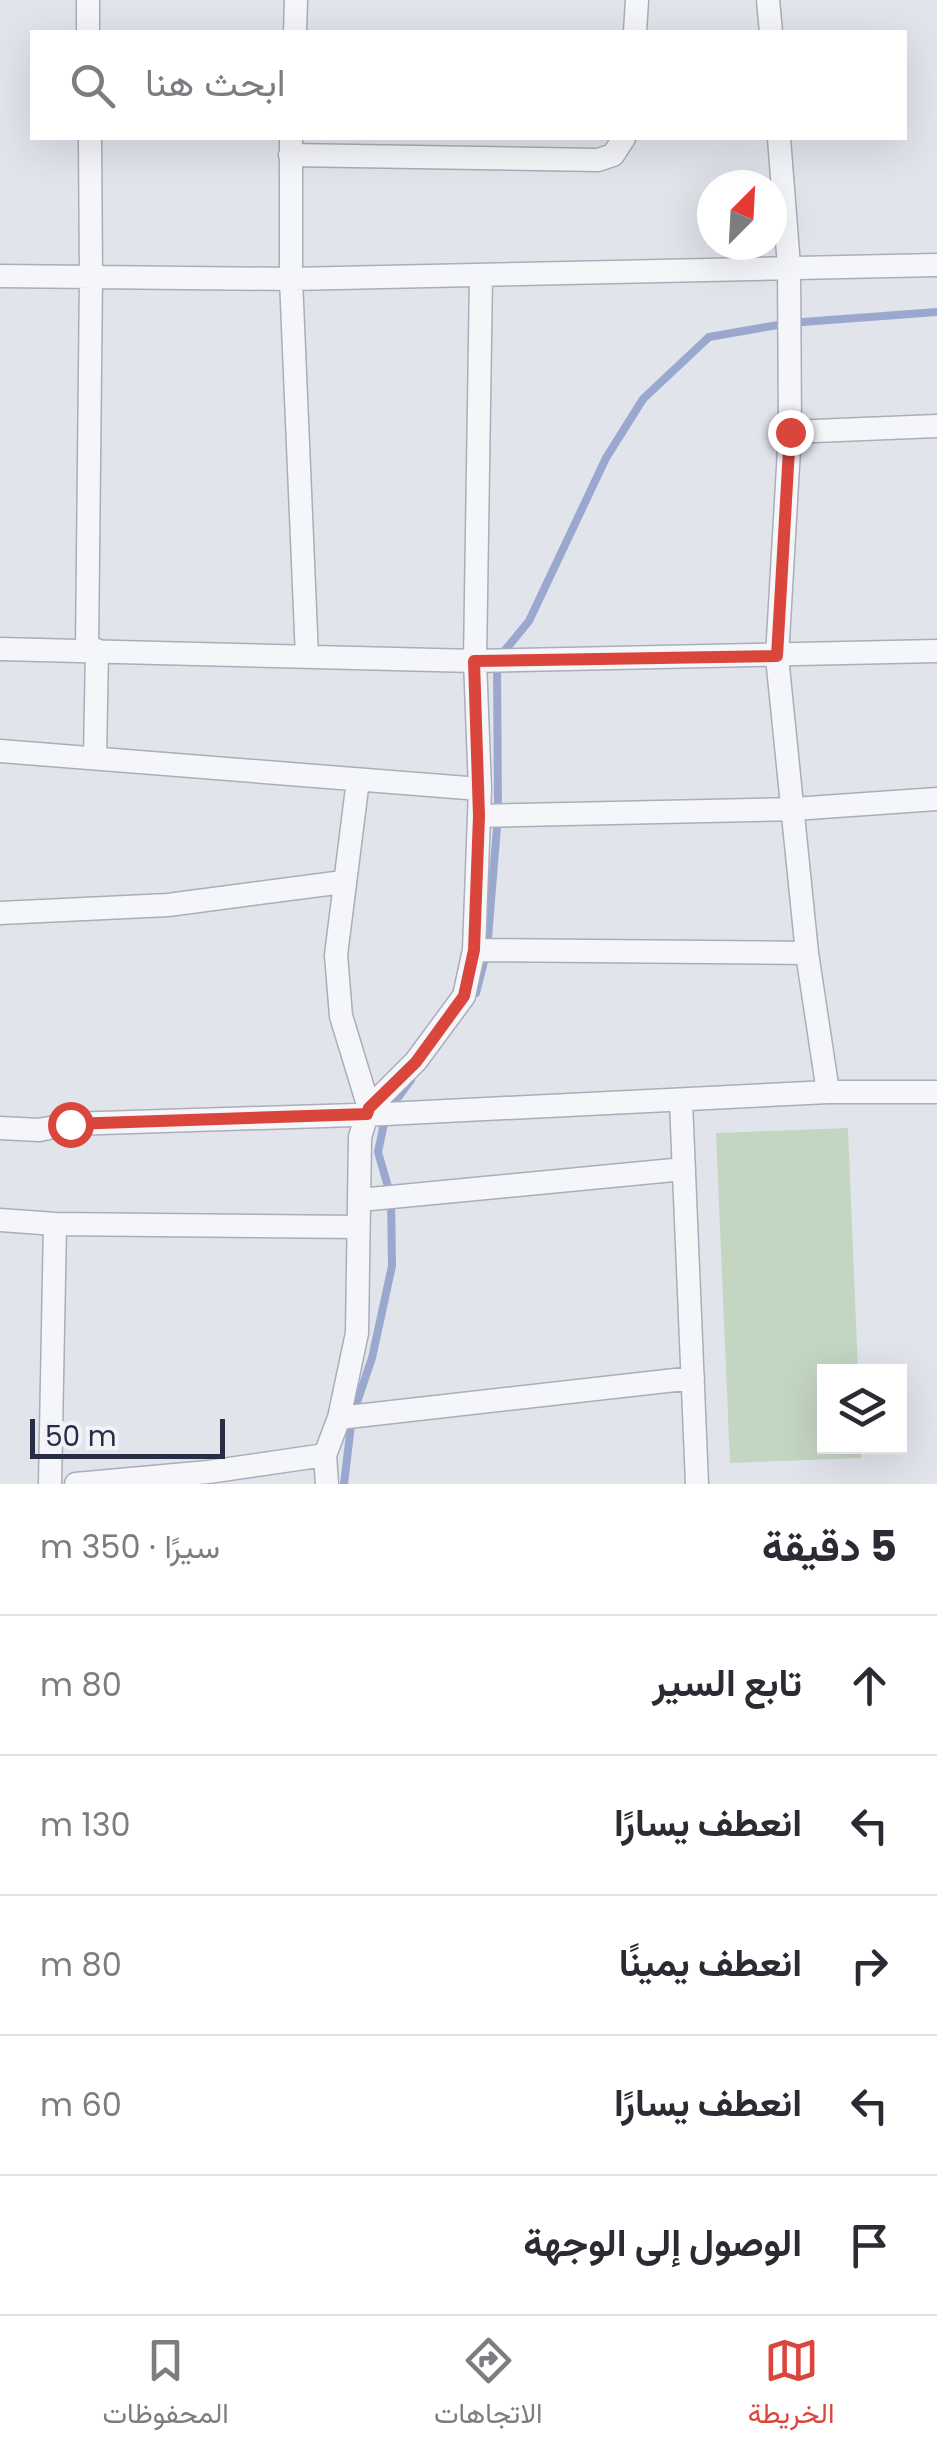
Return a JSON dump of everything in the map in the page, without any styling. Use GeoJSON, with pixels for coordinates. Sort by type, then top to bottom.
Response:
{"type":"FeatureCollection","features":[{"type":"Feature","properties":{"kind":"street"},"geometry":{"type":"LineString","coordinates":[[88,0],[88,30]]}},
{"type":"Feature","properties":{"kind":"street"},"geometry":{"type":"LineString","coordinates":[[294,30],[296,0]]}},
{"type":"Feature","properties":{"kind":"street"},"geometry":{"type":"LineString","coordinates":[[634,30],[638,0]]}},
{"type":"Feature","properties":{"kind":"street"},"geometry":{"type":"LineString","coordinates":[[768,0],[771,30]]}},
{"type":"Feature","properties":{"kind":"street"},"geometry":{"type":"LineString","coordinates":[[90,140],[95,757]]}},
{"type":"Feature","properties":{"kind":"street"},"geometry":{"type":"LineString","coordinates":[[307,657],[291,278],[290,146],[598,160],[613,155],[623,140]]}},
{"type":"Feature","properties":{"kind":"street"},"geometry":{"type":"LineString","coordinates":[[779,140],[789,266],[790,432],[777,656],[807,953],[828,1092]]}},
{"type":"Feature","properties":{"kind":"street"},"geometry":{"type":"LineString","coordinates":[[0,276],[481,276],[937,265]]}},
{"type":"Feature","properties":{"kind":"street"},"geometry":{"type":"LineString","coordinates":[[327,1484],[325,1455],[339,1418],[357,1333],[360,1137],[368,1111],[416,1062],[464,996],[474,950],[480,789],[474,661],[481,276]]}},
{"type":"Feature","properties":{"kind":"street"},"geometry":{"type":"LineString","coordinates":[[790,432],[937,426]]}},
{"type":"Feature","properties":{"kind":"street"},"geometry":{"type":"LineString","coordinates":[[0,649],[474,661],[937,651]]}},
{"type":"Feature","properties":{"kind":"street"},"geometry":{"type":"LineString","coordinates":[[0,751],[480,789]]}},
{"type":"Feature","properties":{"kind":"street"},"geometry":{"type":"LineString","coordinates":[[358,780],[336,955],[342,1016],[368,1111]]}},
{"type":"Feature","properties":{"kind":"street"},"geometry":{"type":"LineString","coordinates":[[479,816],[794,809],[937,799]]}},
{"type":"Feature","properties":{"kind":"street"},"geometry":{"type":"LineString","coordinates":[[0,913],[168,905],[343,882]]}},
{"type":"Feature","properties":{"kind":"street"},"geometry":{"type":"LineString","coordinates":[[474,950],[807,953]]}},
{"type":"Feature","properties":{"kind":"street"},"geometry":{"type":"LineString","coordinates":[[0,1128],[39,1130],[70,1124],[828,1092],[937,1092]]}},
{"type":"Feature","properties":{"kind":"street"},"geometry":{"type":"LineString","coordinates":[[681,1101],[697,1484]]}},
{"type":"Feature","properties":{"kind":"street"},"geometry":{"type":"LineString","coordinates":[[360,1200],[684,1169]]}},
{"type":"Feature","properties":{"kind":"street"},"geometry":{"type":"LineString","coordinates":[[0,1220],[358,1227]]}},
{"type":"Feature","properties":{"kind":"street"},"geometry":{"type":"LineString","coordinates":[[50,1484],[55,1224]]}},
{"type":"Feature","properties":{"kind":"street"},"geometry":{"type":"LineString","coordinates":[[339,1418],[693,1378]]}},
{"type":"Feature","properties":{"kind":"street"},"geometry":{"type":"LineString","coordinates":[[76,1484],[208,1472],[325,1455]]}},
{"type":"Feature","properties":{"kind":"green space"},"geometry":{"type":"Polygon","coordinates":[[[848,1128],[858,1364],[817,1364],[817,1454],[861,1454],[861,1458],[730,1463],[716,1133],[848,1128]]]}},
{"type":"Feature","properties":{"kind":"waterway"},"geometry":{"type":"LineString","coordinates":[[476,993],[487,950],[498,815],[497,660],[529,621],[606,458],[643,399],[709,337],[789,323],[937,312]]}},
{"type":"Feature","properties":{"kind":"waterway"},"geometry":{"type":"LineString","coordinates":[[344,1484],[352,1417],[372,1358],[392,1266],[391,1197],[378,1152],[386,1114],[411,1080]]}},
{"type":"Feature","properties":{"kind":"route"},"geometry":{"type":"LineString","coordinates":[[70,1124],[367,1114],[416,1062],[464,996],[474,950],[480,789],[474,661],[777,656],[790,432]]}}]}
